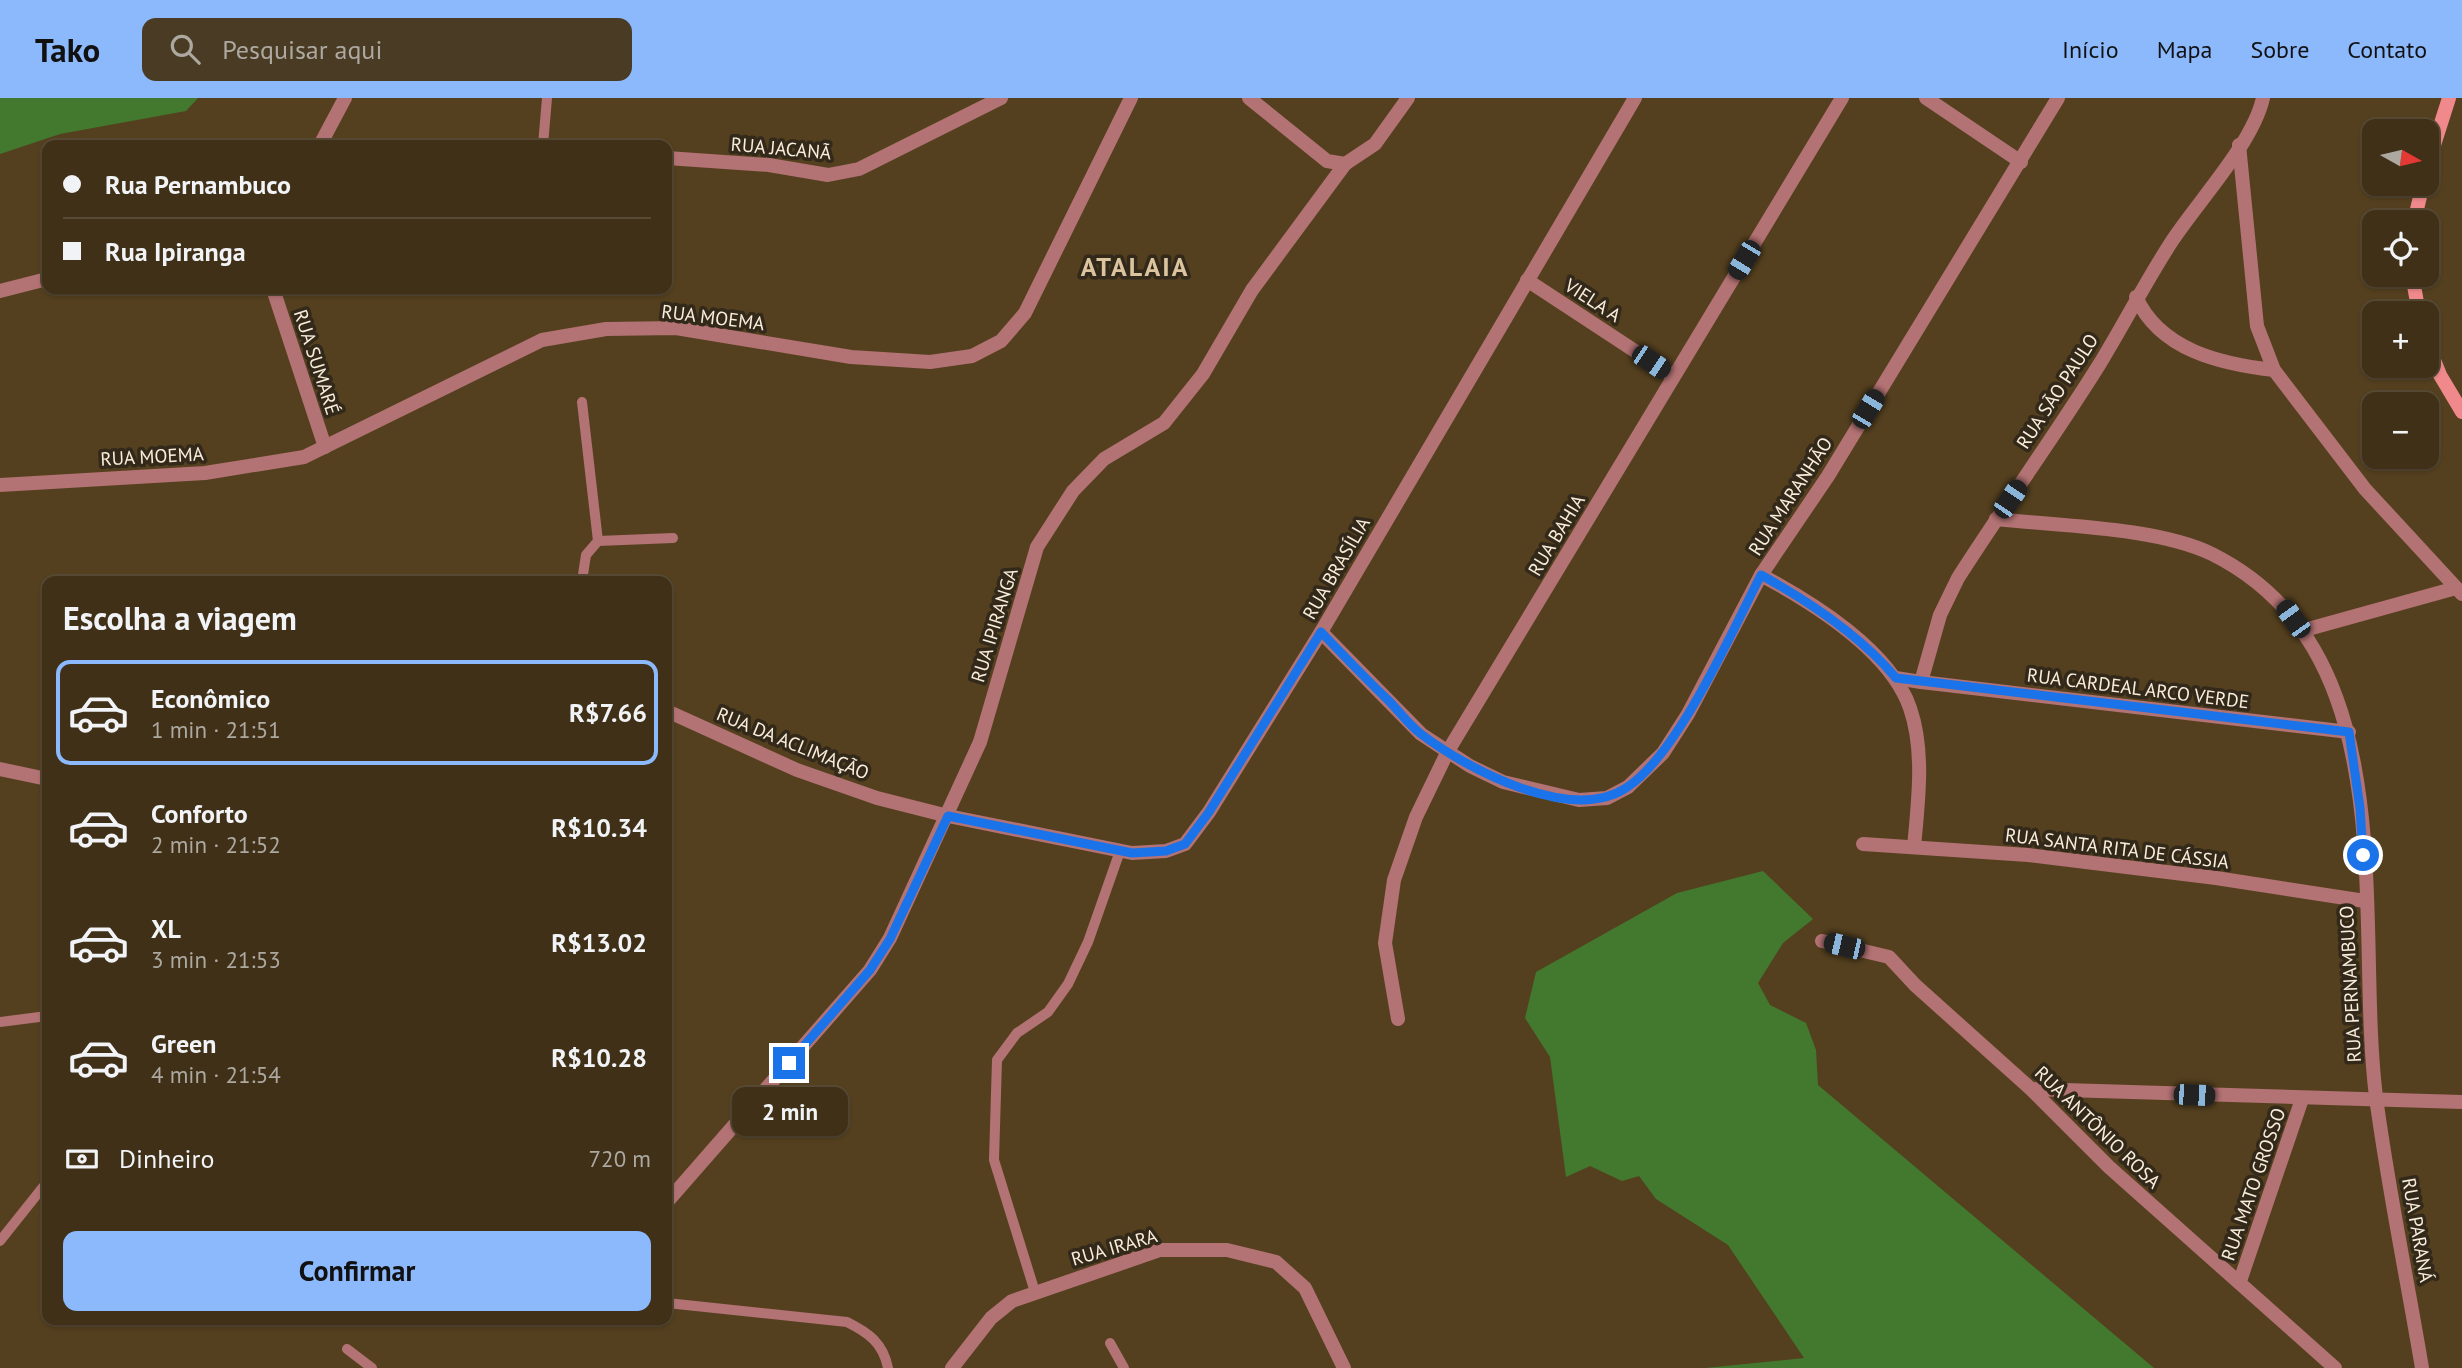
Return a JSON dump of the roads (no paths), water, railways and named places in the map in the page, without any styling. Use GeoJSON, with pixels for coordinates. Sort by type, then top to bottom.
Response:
{"type":"FeatureCollection","features":[{"type":"Feature","properties":{"kind":"street"},"geometry":{"type":"LineString","coordinates":[[323,140],[345,98]]}},
{"type":"Feature","properties":{"kind":"street","name":"RUA JACANÃ"},"geometry":{"type":"LineString","coordinates":[[672,158],[769,165],[828,175],[859,169],[1001,98]]}},
{"type":"Feature","properties":{"kind":"street","name":"RUA MOEMA"},"geometry":{"type":"LineString","coordinates":[[0,485],[205,473],[304,457],[542,340],[606,328],[676,328],[851,357],[930,362],[972,356],[1001,341],[1025,313],[1131,98]]}},
{"type":"Feature","properties":{"kind":"street"},"geometry":{"type":"LineString","coordinates":[[1249,98],[1327,161],[1345,164]]}},
{"type":"Feature","properties":{"kind":"street","name":"RUA IPIRANGA"},"geometry":{"type":"LineString","coordinates":[[672,1196],[870,970],[890,939],[980,742],[1037,547],[1073,491],[1104,459],[1164,423],[1203,374],[1252,290],[1345,164],[1375,144],[1408,98]]}},
{"type":"Feature","properties":{"kind":"street","name":"RUA BRASÍLIA"},"geometry":{"type":"LineString","coordinates":[[948,816],[1120,851],[1166,851],[1185,844],[1209,812],[1321,632],[1635,98]]}},
{"type":"Feature","properties":{"kind":"street","name":"RUA BAHIA"},"geometry":{"type":"LineString","coordinates":[[1398,1019],[1385,943],[1395,880],[1416,817],[1448,751],[1842,98]]}},
{"type":"Feature","properties":{"kind":"street"},"geometry":{"type":"LineString","coordinates":[[1926,98],[2021,162]]}},
{"type":"Feature","properties":{"kind":"street","name":"RUA MARANHÃO"},"geometry":{"type":"LineString","coordinates":[[1448,751],[1470,766],[1503,782],[1579,800],[1607,798],[1628,788],[1663,753],[1688,714],[1761,575],[1828,476],[2058,98]]}},
{"type":"Feature","properties":{"kind":"street","name":"RUA SÃO PAULO"},"geometry":{"type":"LineString","coordinates":[[1922,682],[1940,615],[1958,578],[2100,363],[2136,297],[2260,113],[2263,98]]}},
{"type":"Feature","properties":{"kind":"street"},"geometry":{"type":"LineString","coordinates":[[2440,126],[2449,98]]}},
{"type":"Feature","properties":{"kind":"street"},"geometry":{"type":"LineString","coordinates":[[2239,145],[2257,326],[2274,370],[2365,489],[2459,591],[2301,631]]}},
{"type":"Feature","properties":{"kind":"street","name":"VIELA A"},"geometry":{"type":"LineString","coordinates":[[1527,279],[1673,376]]}},
{"type":"Feature","properties":{"kind":"street"},"geometry":{"type":"LineString","coordinates":[[0,291],[42,280]]}},
{"type":"Feature","properties":{"kind":"street","name":"RUA SUMARÉ"},"geometry":{"type":"LineString","coordinates":[[275,294],[325,447]]}},
{"type":"Feature","properties":{"kind":"street"},"geometry":{"type":"LineString","coordinates":[[2136,297],[2144,316],[2192,352],[2234,364],[2274,370]]}},
{"type":"Feature","properties":{"kind":"street"},"geometry":{"type":"LineString","coordinates":[[2439,373],[2462,412]]}},
{"type":"Feature","properties":{"kind":"street","name":"RUA PERNAMBUCO"},"geometry":{"type":"LineString","coordinates":[[1996,519],[2161,538],[2211,554],[2255,582],[2285,607],[2301,631],[2328,674],[2349,732],[2360,808],[2376,1098]]}},
{"type":"Feature","properties":{"kind":"street"},"geometry":{"type":"LineString","coordinates":[[1761,575],[1829,618],[1881,660],[1896,678],[1911,709],[1916,735],[1919,773],[1914,847]]}},
{"type":"Feature","properties":{"kind":"street"},"geometry":{"type":"LineString","coordinates":[[1321,632],[1421,734],[1448,751]]}},
{"type":"Feature","properties":{"kind":"street"},"geometry":{"type":"LineString","coordinates":[[1896,678],[1922,682]]}},
{"type":"Feature","properties":{"kind":"street","name":"RUA CARDEAL ARCO VERDE"},"geometry":{"type":"LineString","coordinates":[[1922,682],[2349,732]]}},
{"type":"Feature","properties":{"kind":"street","name":"RUA DA ACLIMAÇÃO"},"geometry":{"type":"LineString","coordinates":[[672,713],[797,770],[877,797],[948,816]]}},
{"type":"Feature","properties":{"kind":"street"},"geometry":{"type":"LineString","coordinates":[[0,769],[42,778]]}},
{"type":"Feature","properties":{"kind":"street","name":"RUA SANTA RITA DE CÁSSIA"},"geometry":{"type":"LineString","coordinates":[[1863,844],[2028,855],[2216,878],[2365,901]]}},
{"type":"Feature","properties":{"kind":"street","name":"RUA ANTÔNIO ROSA"},"geometry":{"type":"LineString","coordinates":[[1822,941],[1889,957],[1915,985],[2031,1088],[2109,1167],[2334,1368]]}},
{"type":"Feature","properties":{"kind":"street"},"geometry":{"type":"LineString","coordinates":[[2031,1088],[2302,1099],[2376,1098],[2462,1102]]}},
{"type":"Feature","properties":{"kind":"street","name":"RUA PARANÁ"},"geometry":{"type":"LineString","coordinates":[[2376,1098],[2422,1368]]}},
{"type":"Feature","properties":{"kind":"street","name":"RUA MATO GROSSO"},"geometry":{"type":"LineString","coordinates":[[2239,1281],[2302,1099]]}},
{"type":"Feature","properties":{"kind":"street","name":"RUA IRARA"},"geometry":{"type":"LineString","coordinates":[[952,1368],[991,1318],[1012,1301],[1160,1250],[1227,1250],[1276,1262],[1305,1288],[1344,1368]]}},
{"type":"Feature","properties":{"kind":"lane"},"geometry":{"type":"LineString","coordinates":[[543,140],[547,98]]}},
{"type":"Feature","properties":{"kind":"lane"},"geometry":{"type":"LineString","coordinates":[[582,402],[598,541]]}},
{"type":"Feature","properties":{"kind":"lane"},"geometry":{"type":"LineString","coordinates":[[583,576],[586,555],[598,541],[673,538]]}},
{"type":"Feature","properties":{"kind":"lane"},"geometry":{"type":"LineString","coordinates":[[1035,1292],[994,1160],[998,1060],[1017,1033],[1048,1012],[1068,984],[1090,936],[1120,851]]}},
{"type":"Feature","properties":{"kind":"lane"},"geometry":{"type":"LineString","coordinates":[[0,1022],[42,1017]]}},
{"type":"Feature","properties":{"kind":"lane"},"geometry":{"type":"LineString","coordinates":[[0,1241],[42,1188]]}},
{"type":"Feature","properties":{"kind":"lane"},"geometry":{"type":"LineString","coordinates":[[672,1304],[847,1322],[869,1333],[881,1346],[888,1368]]}},
{"type":"Feature","properties":{"kind":"lane"},"geometry":{"type":"LineString","coordinates":[[1110,1343],[1124,1368]]}},
{"type":"Feature","properties":{"kind":"lane"},"geometry":{"type":"LineString","coordinates":[[346,1349],[372,1368]]}},
{"type":"Feature","properties":{"kind":"district","name":"ATALAIA"},"geometry":{"type":"Point","coordinates":[1135,267]}}]}
